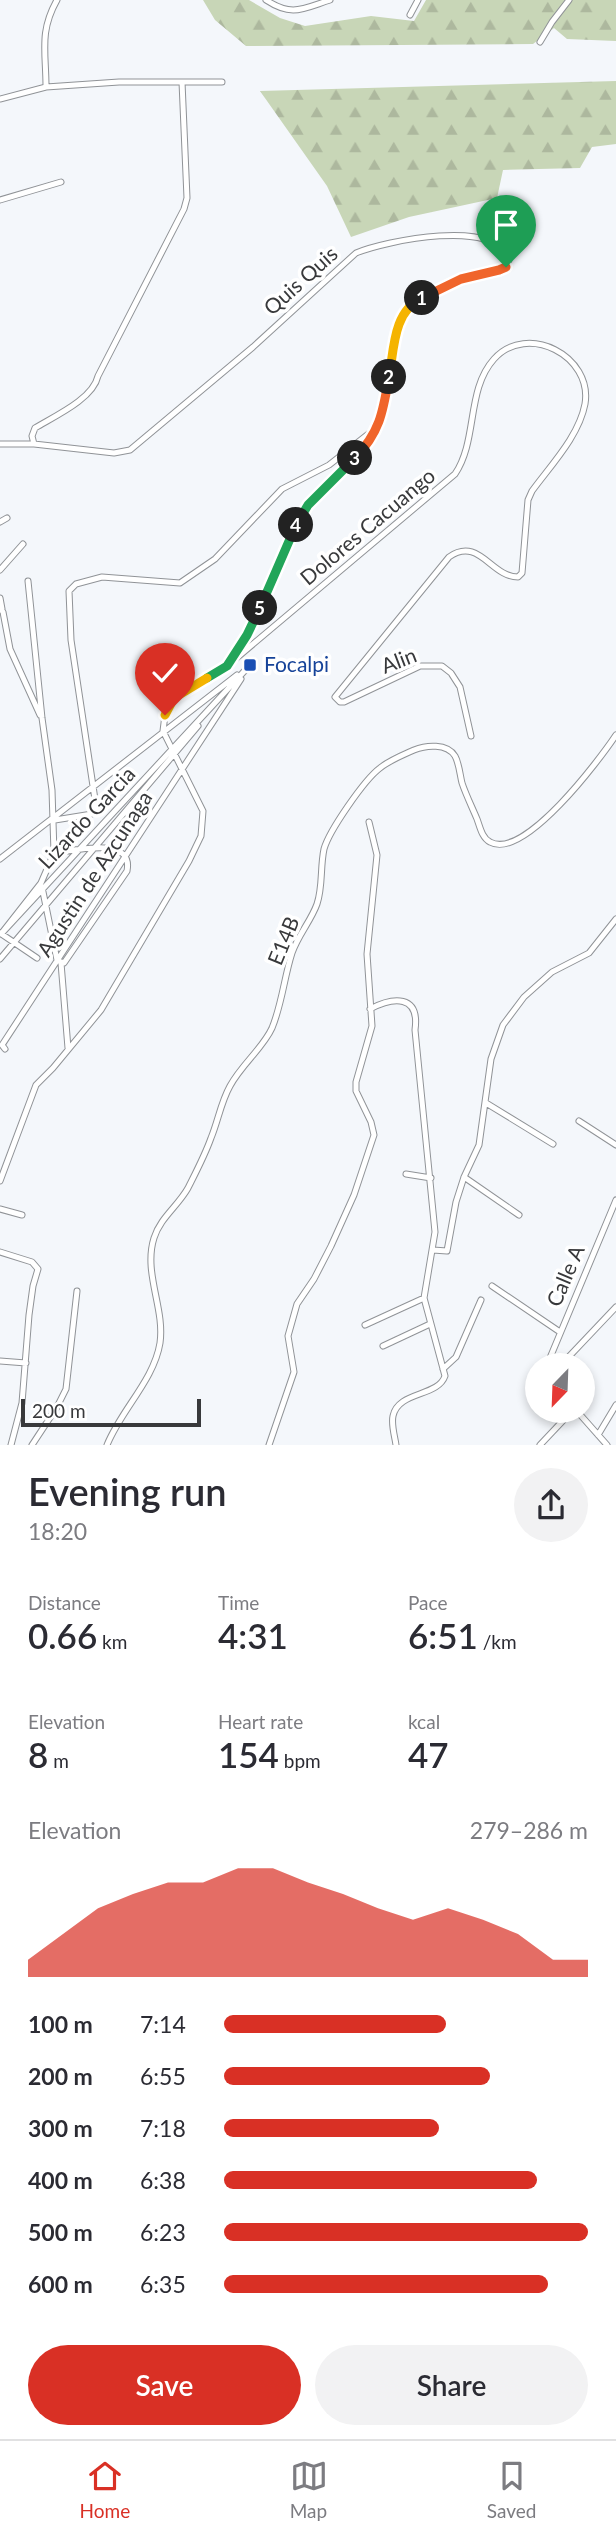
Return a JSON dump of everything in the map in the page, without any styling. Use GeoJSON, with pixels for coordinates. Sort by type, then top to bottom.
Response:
{"type":"FeatureCollection","features":[{"type":"Feature","properties":{"kind":"street"},"geometry":{"type":"LineString","coordinates":[[46,87],[44,30],[57,0]]}},
{"type":"Feature","properties":{"kind":"street"},"geometry":{"type":"LineString","coordinates":[[266,0],[286,10],[330,0]]}},
{"type":"Feature","properties":{"kind":"street"},"geometry":{"type":"LineString","coordinates":[[540,42],[569,0]]}},
{"type":"Feature","properties":{"kind":"street"},"geometry":{"type":"LineString","coordinates":[[410,15],[415,1]]}},
{"type":"Feature","properties":{"kind":"street"},"geometry":{"type":"LineString","coordinates":[[0,99],[46,87],[119,82],[222,82]]}},
{"type":"Feature","properties":{"kind":"street"},"geometry":{"type":"LineString","coordinates":[[34,444],[32,436],[35,428],[95,387],[98,376],[184,209],[187,198],[182,82]]}},
{"type":"Feature","properties":{"kind":"street"},"geometry":{"type":"LineString","coordinates":[[0,200],[61,182]]}},
{"type":"Feature","properties":{"kind":"street","name":"Quis Quis"},"geometry":{"type":"LineString","coordinates":[[0,444],[34,444],[114,453],[130,450],[253,347],[346,260],[367,248],[413,237],[455,235],[479,238],[502,249],[509,260],[506,267],[461,279],[415,301],[402,316],[378,426],[365,447],[304,510],[247,635],[227,666]]}},
{"type":"Feature","properties":{"kind":"street","name":"Dolores Cacuango"},"geometry":{"type":"LineString","coordinates":[[164,732],[165,715],[174,698],[227,666],[455,474],[464,457],[482,378],[495,357],[505,349],[534,344],[548,346],[568,356],[584,383],[586,401],[575,432],[528,500],[522,573],[518,578],[509,577],[477,554],[463,550],[449,557],[336,694],[336,700]]}},
{"type":"Feature","properties":{"kind":"street","name":"Lizardo Garcia"},"geometry":{"type":"LineString","coordinates":[[54,818],[92,814],[96,806],[71,639],[68,597],[73,587],[81,582],[102,577],[180,583],[215,559],[282,489],[329,465],[378,426]]}},
{"type":"Feature","properties":{"kind":"street"},"geometry":{"type":"LineString","coordinates":[[0,522],[7,518]]}},
{"type":"Feature","properties":{"kind":"street"},"geometry":{"type":"LineString","coordinates":[[0,570],[23,544]]}},
{"type":"Feature","properties":{"kind":"street","name":"Lizardo Garcia"},"geometry":{"type":"LineString","coordinates":[[28,581],[54,818],[54,853],[42,886]]}},
{"type":"Feature","properties":{"kind":"street"},"geometry":{"type":"LineString","coordinates":[[0,598],[10,649],[42,718]]}},
{"type":"Feature","properties":{"kind":"street","name":"Lizardo Garcia"},"geometry":{"type":"LineString","coordinates":[[0,959],[174,751],[250,665]]}},
{"type":"Feature","properties":{"kind":"street","name":"Agustin de Azcunaga"},"geometry":{"type":"LineString","coordinates":[[0,859],[250,665]]}},
{"type":"Feature","properties":{"kind":"street","name":"Agustin de Azcunaga"},"geometry":{"type":"LineString","coordinates":[[5,1049],[2,1045],[59,961],[69,959],[127,870],[128,861],[125,856],[250,665]]}},
{"type":"Feature","properties":{"kind":"street","name":"Alin"},"geometry":{"type":"LineString","coordinates":[[336,700],[344,702],[420,666],[442,666],[451,673],[460,687],[471,736]]}},
{"type":"Feature","properties":{"kind":"street"},"geometry":{"type":"LineString","coordinates":[[0,1181],[36,1085],[101,1010],[195,851],[201,836],[203,811],[164,732]]}},
{"type":"Feature","properties":{"kind":"street","name":"E14B"},"geometry":{"type":"LineString","coordinates":[[107,1445],[118,1419],[144,1384],[160,1345],[151,1255],[159,1226],[187,1190],[211,1139],[226,1093],[236,1074],[270,1032],[280,1005],[292,951],[316,908],[321,890],[326,842],[360,789],[380,767],[421,747],[435,746],[448,750],[455,756],[482,834],[489,842],[499,844],[527,832],[555,810],[580,785],[616,735]]}},
{"type":"Feature","properties":{"kind":"street","name":"Lizardo Garcia"},"geometry":{"type":"LineString","coordinates":[[0,934],[42,886],[174,751]]}},
{"type":"Feature","properties":{"kind":"street"},"geometry":{"type":"LineString","coordinates":[[269,1445],[294,1372],[288,1336],[297,1304],[331,1246],[354,1195],[374,1135],[371,1122],[356,1091],[356,1082],[372,1026],[367,954],[377,855],[369,822]]}},
{"type":"Feature","properties":{"kind":"street"},"geometry":{"type":"LineString","coordinates":[[54,853],[112,848],[125,856]]}},
{"type":"Feature","properties":{"kind":"street"},"geometry":{"type":"LineString","coordinates":[[42,886],[59,961],[68,1048]]}},
{"type":"Feature","properties":{"kind":"street"},"geometry":{"type":"LineString","coordinates":[[433,1250],[447,1251],[456,1202],[479,1145],[491,1059],[503,1025],[524,997],[551,972],[589,953],[616,919]]}},
{"type":"Feature","properties":{"kind":"street"},"geometry":{"type":"LineString","coordinates":[[0,934],[37,958]]}},
{"type":"Feature","properties":{"kind":"street"},"geometry":{"type":"LineString","coordinates":[[370,1009],[397,1000],[407,1002],[416,1019],[435,1232],[424,1298],[445,1376],[443,1381],[407,1400],[396,1410],[393,1416],[396,1445]]}},
{"type":"Feature","properties":{"kind":"street"},"geometry":{"type":"LineString","coordinates":[[486,1103],[553,1144]]}},
{"type":"Feature","properties":{"kind":"street"},"geometry":{"type":"LineString","coordinates":[[579,1121],[616,1145]]}},
{"type":"Feature","properties":{"kind":"street"},"geometry":{"type":"LineString","coordinates":[[406,1174],[431,1178]]}},
{"type":"Feature","properties":{"kind":"street"},"geometry":{"type":"LineString","coordinates":[[464,1177],[519,1215]]}},
{"type":"Feature","properties":{"kind":"street","name":"Calle A"},"geometry":{"type":"LineString","coordinates":[[552,1353],[616,1200]]}},
{"type":"Feature","properties":{"kind":"street"},"geometry":{"type":"LineString","coordinates":[[0,1209],[22,1215]]}},
{"type":"Feature","properties":{"kind":"street"},"geometry":{"type":"LineString","coordinates":[[0,1252],[32,1262],[38,1269],[31,1301],[22,1403],[11,1445]]}},
{"type":"Feature","properties":{"kind":"street"},"geometry":{"type":"LineString","coordinates":[[492,1286],[560,1332]]}},
{"type":"Feature","properties":{"kind":"street"},"geometry":{"type":"LineString","coordinates":[[32,1445],[66,1388],[77,1291]]}},
{"type":"Feature","properties":{"kind":"street"},"geometry":{"type":"LineString","coordinates":[[365,1325],[424,1298]]}},
{"type":"Feature","properties":{"kind":"street"},"geometry":{"type":"LineString","coordinates":[[443,1369],[456,1357],[481,1300]]}},
{"type":"Feature","properties":{"kind":"street"},"geometry":{"type":"LineString","coordinates":[[572,1353],[616,1307]]}},
{"type":"Feature","properties":{"kind":"street"},"geometry":{"type":"LineString","coordinates":[[383,1346],[430,1324]]}},
{"type":"Feature","properties":{"kind":"street"},"geometry":{"type":"LineString","coordinates":[[0,1361],[26,1363]]}},
{"type":"Feature","properties":{"kind":"street"},"geometry":{"type":"LineString","coordinates":[[598,1435],[616,1405]]}},
{"type":"Feature","properties":{"kind":"street"},"geometry":{"type":"LineString","coordinates":[[541,1445],[562,1423]]}},
{"type":"Feature","properties":{"kind":"street"},"geometry":{"type":"LineString","coordinates":[[586,1423],[607,1445]]}},
{"type":"Feature","properties":{"kind":"green space"},"geometry":{"type":"Polygon","coordinates":[[[203,0],[249,0],[280,18],[305,26],[371,16],[414,21],[426,0],[616,0],[616,41],[567,39],[554,28],[533,44],[246,46],[215,20],[203,0]]]}},
{"type":"Feature","properties":{"kind":"green space"},"geometry":{"type":"Polygon","coordinates":[[[616,81],[616,144],[592,147],[580,168],[503,170],[497,198],[409,217],[351,237],[327,186],[260,91],[616,81]]]}},
{"type":"Feature","properties":{"kind":"place","name":"Focalpi"},"geometry":{"type":"Point","coordinates":[250,665]}},
{"type":"Feature","properties":{"kind":"route"},"geometry":{"type":"LineString","coordinates":[[165,715],[174,698],[227,666],[261,607],[300,516],[369,442],[382,416],[398,326],[408,308],[415,301],[461,279],[506,267]]}}]}
